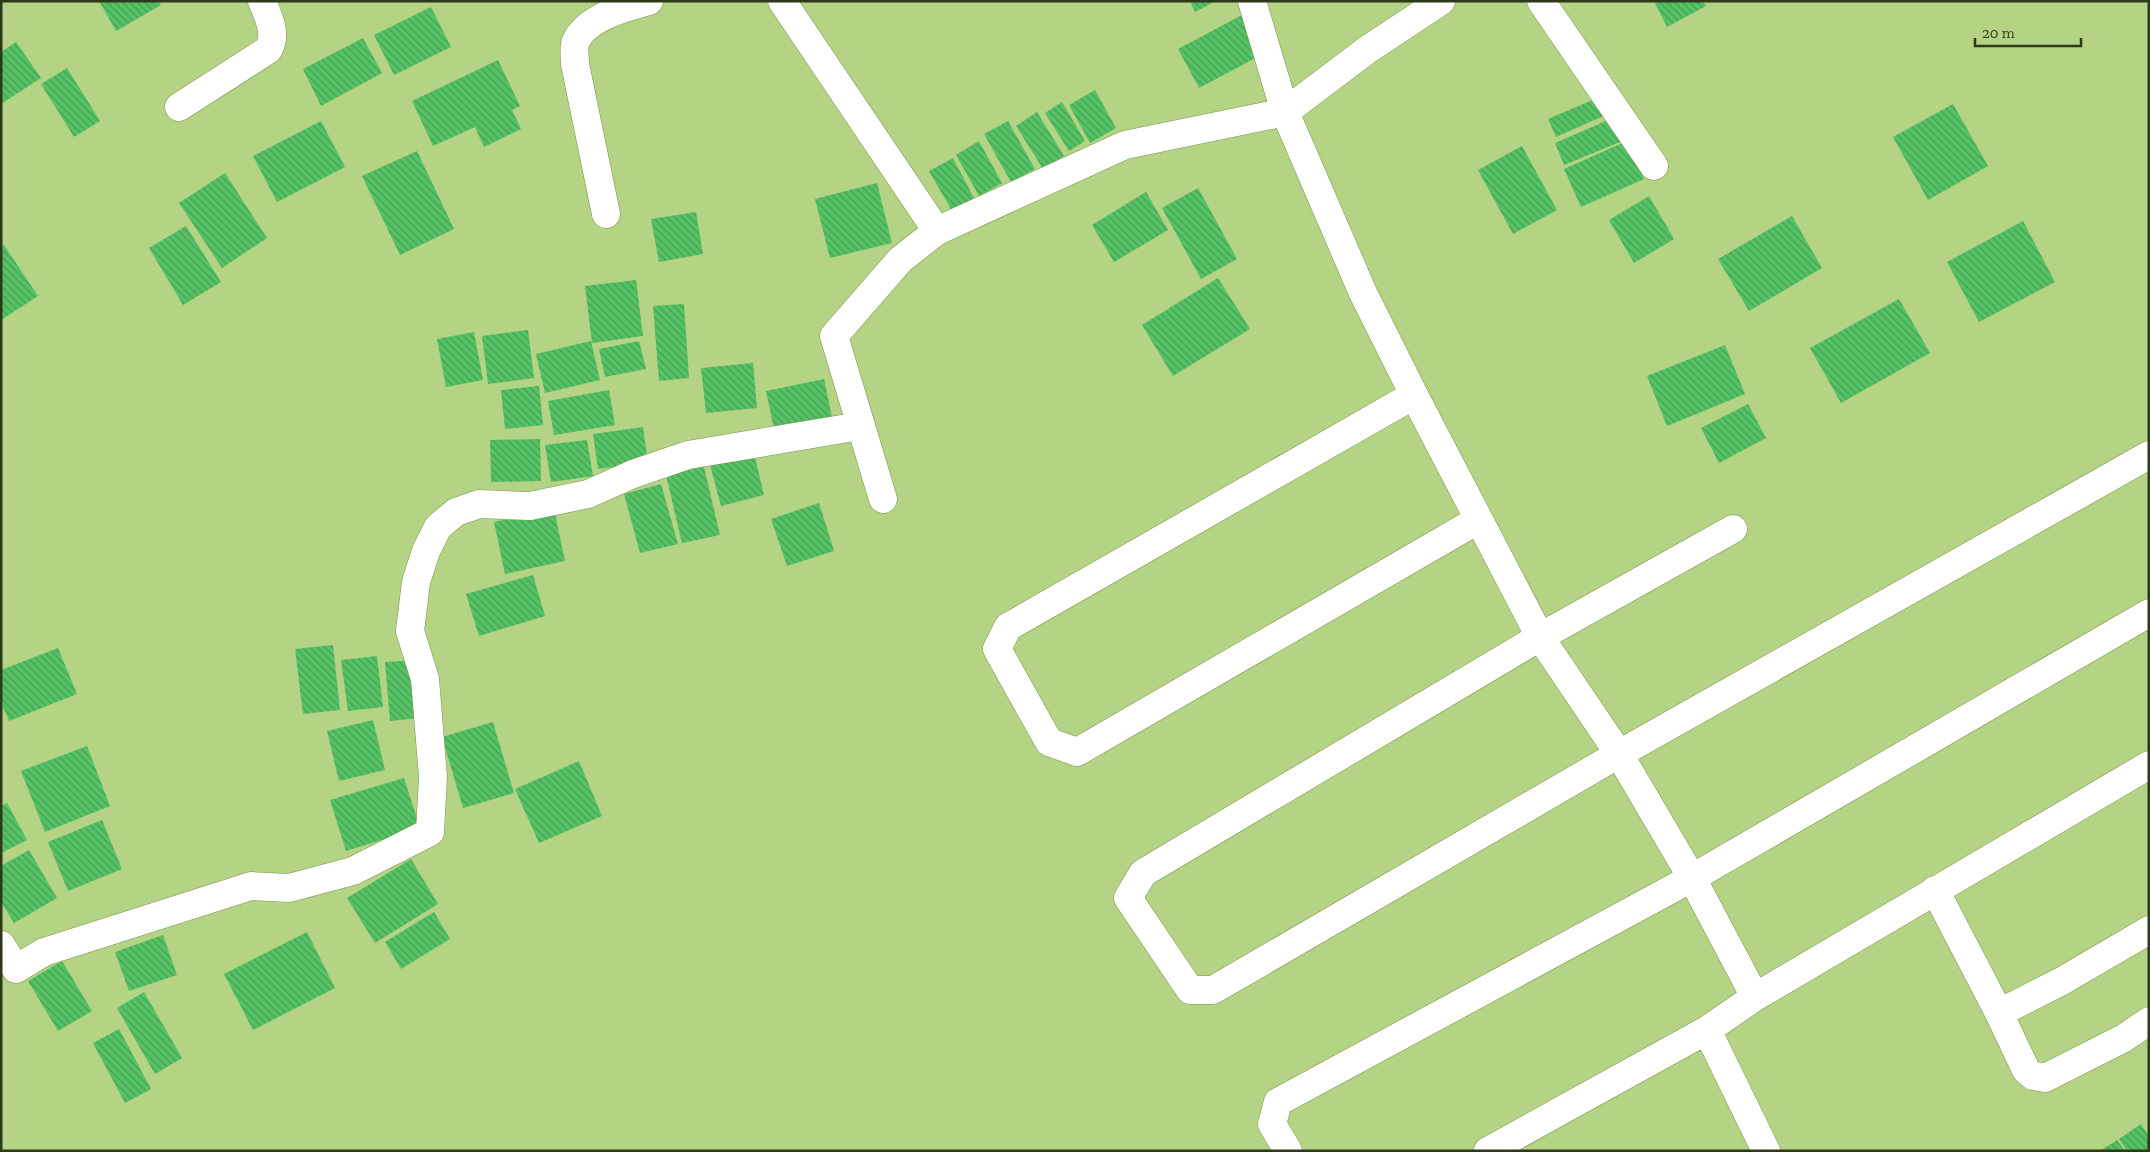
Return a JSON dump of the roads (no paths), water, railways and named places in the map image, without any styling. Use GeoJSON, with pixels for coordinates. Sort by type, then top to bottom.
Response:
{"type":"FeatureCollection","features":[{"type":"Feature","properties":{"kind":"street"},"geometry":{"type":"LineString","coordinates":[[179,107],[268,50],[272,45],[273,32],[262,1]]}},
{"type":"Feature","properties":{"kind":"street"},"geometry":{"type":"LineString","coordinates":[[606,214],[575,64],[575,43],[582,31],[592,23],[649,1]]}},
{"type":"Feature","properties":{"kind":"street"},"geometry":{"type":"LineString","coordinates":[[782,1],[937,232]]}},
{"type":"Feature","properties":{"kind":"street"},"geometry":{"type":"LineString","coordinates":[[1252,1],[1285,112],[1363,293],[1414,395],[1540,637],[1619,754],[1692,878],[1756,997]]}},
{"type":"Feature","properties":{"kind":"street"},"geometry":{"type":"LineString","coordinates":[[883,499],[834,336],[900,260],[937,232],[1125,145],[1285,112],[1367,50],[1441,1]]}},
{"type":"Feature","properties":{"kind":"street"},"geometry":{"type":"LineString","coordinates":[[1541,1],[1654,166]]}},
{"type":"Feature","properties":{"kind":"street"},"geometry":{"type":"LineString","coordinates":[[1414,395],[1008,627],[996,649],[1049,742],[1077,752],[1478,520]]}},
{"type":"Feature","properties":{"kind":"street"},"geometry":{"type":"LineString","coordinates":[[1,945],[16,969],[44,952],[251,886],[289,888],[353,871],[430,832],[433,777],[425,678],[410,630],[416,582],[426,551],[438,527],[456,512],[479,504],[530,506],[588,494],[633,474],[688,455],[860,426]]}},
{"type":"Feature","properties":{"kind":"street"},"geometry":{"type":"LineString","coordinates":[[1733,529],[1540,637],[1143,873],[1128,898],[1190,990],[1213,990],[1619,754],[2149,455]]}},
{"type":"Feature","properties":{"kind":"street"},"geometry":{"type":"LineString","coordinates":[[1288,1151],[1272,1124],[1278,1102],[1692,878],[2149,613]]}},
{"type":"Feature","properties":{"kind":"street"},"geometry":{"type":"LineString","coordinates":[[1488,1151],[1708,1030],[1756,997],[2149,765]]}},
{"type":"Feature","properties":{"kind":"street"},"geometry":{"type":"LineString","coordinates":[[1935,890],[1999,1013],[2026,1070],[2033,1076],[2044,1078],[2124,1038],[2149,1021]]}},
{"type":"Feature","properties":{"kind":"street"},"geometry":{"type":"LineString","coordinates":[[1999,1013],[2062,981],[2149,930]]}},
{"type":"Feature","properties":{"kind":"street"},"geometry":{"type":"LineString","coordinates":[[1708,1030],[1766,1151]]}}]}
